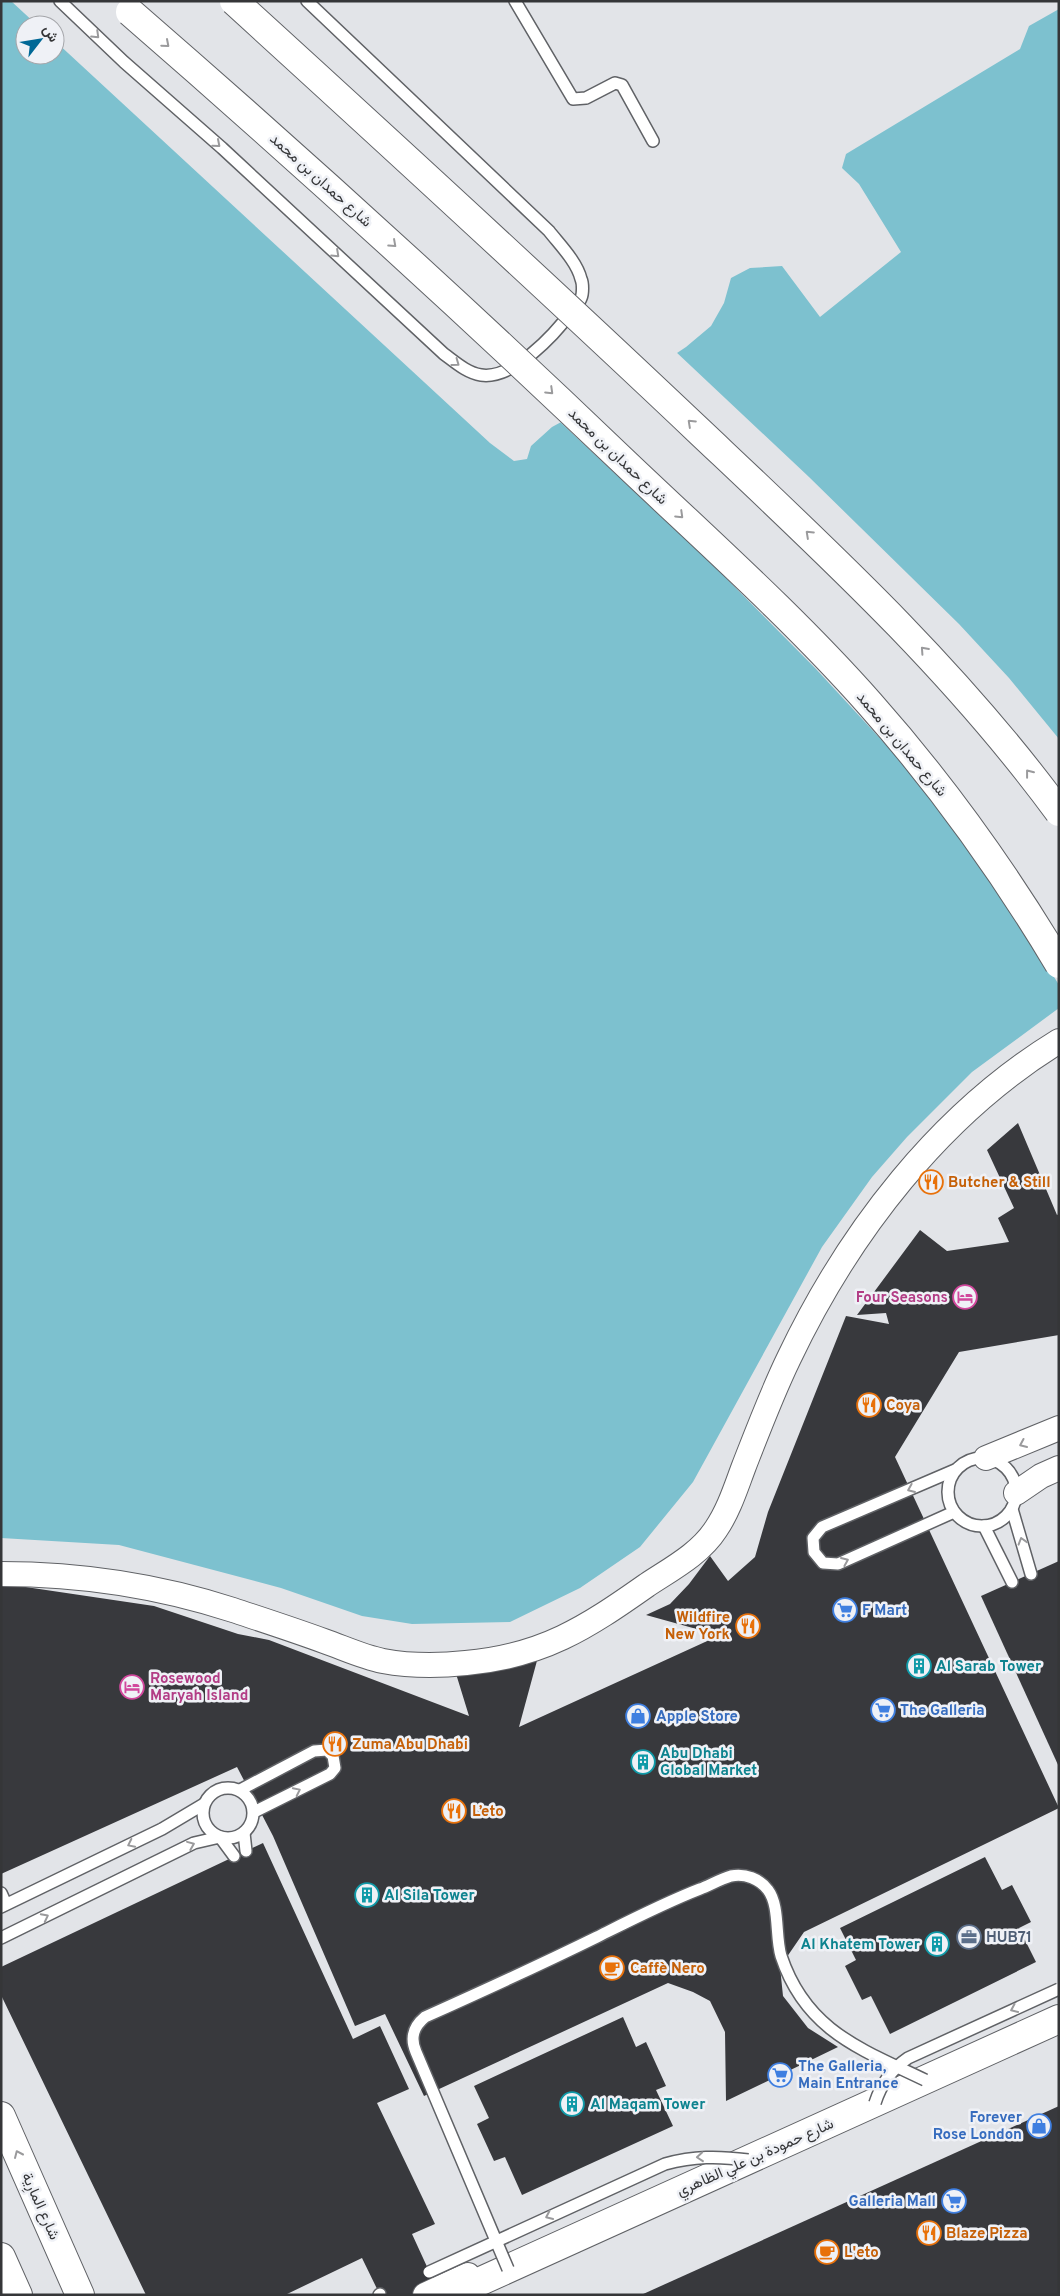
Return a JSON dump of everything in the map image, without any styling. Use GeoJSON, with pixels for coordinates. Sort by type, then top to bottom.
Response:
{"type":"FeatureCollection","features":[{"type":"Feature","properties":{"kind":"main road"},"geometry":{"type":"LineString","coordinates":[[234,1],[539,279],[829,553],[917,642],[962,692],[1059,812]]}},
{"type":"Feature","properties":{"kind":"main road","name":"شارع حمدان بن محمد"},"geometry":{"type":"LineString","coordinates":[[124,6],[441,288],[793,623],[870,704],[941,790],[1010,886],[1059,964]]}},
{"type":"Feature","properties":{"kind":"main road","name":"شارع حمودة بن علي الظاهري"},"geometry":{"type":"LineString","coordinates":[[450,2295],[1059,2019]]}},
{"type":"Feature","properties":{"kind":"main road","name":"شارع المارِية"},"geometry":{"type":"LineString","coordinates":[[1,2116],[80,2295]]}},
{"type":"Feature","properties":{"kind":"main road"},"geometry":{"type":"LineString","coordinates":[[1,2257],[18,2295]]}},
{"type":"Feature","properties":{"kind":"street"},"geometry":{"type":"LineString","coordinates":[[1,1574],[70,1577],[177,1595],[230,1609],[365,1656],[402,1663],[465,1663],[492,1660],[519,1654],[573,1634],[599,1619],[692,1556],[715,1531],[730,1503],[789,1357],[817,1304],[867,1226],[918,1160],[971,1106],[1035,1055],[1059,1041]]}},
{"type":"Feature","properties":{"kind":"street"},"geometry":{"type":"LineString","coordinates":[[986,1458],[1059,1428]]}},
{"type":"Feature","properties":{"kind":"street"},"geometry":{"type":"LineString","coordinates":[[1014,1501],[1059,1468]]}},
{"type":"Feature","properties":{"kind":"street"},"geometry":{"type":"LineString","coordinates":[[425,2295],[1059,2012]]}},
{"type":"Feature","properties":{"kind":"lane"},"geometry":{"type":"LineString","coordinates":[[60,1],[124,62],[222,148],[444,354],[464,368],[481,375],[495,374],[516,366],[543,344],[582,298],[582,279],[572,261],[549,231],[307,1]]}},
{"type":"Feature","properties":{"kind":"lane"},"geometry":{"type":"LineString","coordinates":[[515,1],[573,99],[586,98],[615,83],[622,85],[653,141]]}},
{"type":"Feature","properties":{"kind":"lane"},"geometry":{"type":"LineString","coordinates":[[1014,1501],[1005,1518],[995,1524],[973,1525],[962,1520],[954,1512],[949,1502],[950,1480],[956,1470],[974,1458],[995,1460],[1008,1470],[1015,1482],[1014,1501],[1031,1574]]}},
{"type":"Feature","properties":{"kind":"lane"},"geometry":{"type":"LineString","coordinates":[[954,1512],[838,1564],[823,1563],[814,1552],[813,1538],[822,1527],[956,1470]]}},
{"type":"Feature","properties":{"kind":"lane"},"geometry":{"type":"LineString","coordinates":[[984,1526],[1012,1582]]}},
{"type":"Feature","properties":{"kind":"lane"},"geometry":{"type":"LineString","coordinates":[[1,1892],[4,1906],[162,1829],[204,1804],[215,1791],[223,1788],[240,1790],[314,1751],[327,1750],[333,1756],[335,1768],[330,1774],[254,1812]]}},
{"type":"Feature","properties":{"kind":"lane"},"geometry":{"type":"LineString","coordinates":[[1,1938],[187,1846],[220,1837],[232,1838],[244,1833],[253,1820],[254,1812],[252,1803],[240,1790]]}},
{"type":"Feature","properties":{"kind":"lane"},"geometry":{"type":"LineString","coordinates":[[204,1804],[203,1820],[212,1833],[220,1837],[234,1856]]}},
{"type":"Feature","properties":{"kind":"lane"},"geometry":{"type":"LineString","coordinates":[[244,1833],[246,1851]]}},
{"type":"Feature","properties":{"kind":"lane"},"geometry":{"type":"LineString","coordinates":[[508,2269],[416,2052],[412,2037],[414,2029],[425,2017],[684,1895],[730,1876],[746,1876],[761,1883],[768,1889],[774,1904],[776,1930],[781,1955],[790,1979],[804,2001],[821,2021],[841,2038],[925,2080]]}},
{"type":"Feature","properties":{"kind":"lane"},"geometry":{"type":"LineString","coordinates":[[875,2103],[884,2082],[897,2067],[918,2052],[1059,1988]]}},
{"type":"Feature","properties":{"kind":"lane"},"geometry":{"type":"LineString","coordinates":[[429,2272],[665,2164],[698,2156],[748,2160]]}},
{"type":"Feature","properties":{"kind":"water"},"geometry":{"type":"Polygon","coordinates":[[[1,1],[11,1],[26,15],[15,15],[15,65],[65,65],[65,50],[490,443],[514,461],[527,459],[531,446],[552,427],[626,387],[686,347],[711,326],[724,303],[731,278],[750,268],[782,266],[820,317],[901,252],[859,184],[842,168],[846,154],[1020,49],[1029,26],[1059,9],[1059,1008],[972,1072],[907,1137],[872,1177],[822,1247],[693,1482],[640,1547],[580,1588],[510,1622],[412,1624],[362,1616],[281,1588],[119,1545],[1,1538],[1,1]]]}},
{"type":"Feature","properties":{"kind":"pier"},"geometry":{"type":"Polygon","coordinates":[[[675,351],[809,477],[959,624],[1009,678],[1059,739],[1059,985],[996,883],[911,772],[816,669],[717,569],[559,421],[624,385],[675,351]]]}},
{"type":"Feature","properties":{"kind":"building","name":"The Galleria"},"geometry":{"type":"Polygon","coordinates":[[[1018,1123],[1057,1215],[1059,1214],[1059,1335],[959,1352],[895,1457],[1059,1808],[804,1932],[780,1967],[783,1996],[808,2028],[838,2047],[726,2101],[725,2032],[710,2001],[693,1992],[668,1983],[424,2096],[385,2014],[355,2026],[273,1836],[237,1767],[1,1874],[1,1586],[19,1586],[154,1606],[238,1634],[269,1640],[469,1716],[453,1664],[538,1657],[519,1727],[716,1637],[693,1628],[646,1615],[670,1604],[689,1584],[710,1556],[728,1581],[755,1557],[768,1512],[846,1316],[889,1324],[886,1313],[857,1315],[920,1230],[947,1251],[1009,1242],[998,1218],[1014,1208],[987,1150],[1018,1123]]]}},
{"type":"Feature","properties":{"kind":"building"},"geometry":{"type":"Polygon","coordinates":[[[1059,1561],[1059,1767],[981,1596],[1059,1561]]]}},
{"type":"Feature","properties":{"kind":"building"},"geometry":{"type":"Polygon","coordinates":[[[263,1843],[353,2039],[380,2026],[409,2089],[377,2103],[435,2224],[412,2234],[440,2295],[380,2295],[362,2258],[285,2295],[146,2295],[1,1995],[1,1967],[263,1843]]]}},
{"type":"Feature","properties":{"kind":"building","name":"Al Khatem Tower"},"geometry":{"type":"Polygon","coordinates":[[[985,1857],[1002,1890],[1012,1885],[1031,1922],[1019,1928],[1036,1962],[890,2034],[871,1996],[862,2000],[845,1966],[856,1960],[840,1928],[985,1857]]]}},
{"type":"Feature","properties":{"kind":"building","name":"Al Maqam Tower"},"geometry":{"type":"Polygon","coordinates":[[[623,2017],[636,2047],[646,2042],[666,2086],[656,2090],[673,2126],[522,2195],[505,2157],[494,2161],[477,2124],[489,2118],[474,2086],[623,2017]]]}},
{"type":"Feature","properties":{"kind":"building","name":"Galleria Mall"},"geometry":{"type":"Polygon","coordinates":[[[1059,2106],[1059,2295],[641,2295],[1059,2106]]]}},
{"type":"Feature","properties":{"kind":"place","name":"Butcher & Still"},"geometry":{"type":"Point","coordinates":[931,1182]}},
{"type":"Feature","properties":{"kind":"place","name":"Four Seasons"},"geometry":{"type":"Point","coordinates":[965,1297]}},
{"type":"Feature","properties":{"kind":"place","name":"Coya"},"geometry":{"type":"Point","coordinates":[869,1405]}},
{"type":"Feature","properties":{"kind":"place","name":"F Mart"},"geometry":{"type":"Point","coordinates":[845,1610]}},
{"type":"Feature","properties":{"kind":"place","name":"Wildfire New York"},"geometry":{"type":"Point","coordinates":[748,1626]}},
{"type":"Feature","properties":{"kind":"place","name":"Al Sarab Tower"},"geometry":{"type":"Point","coordinates":[919,1666]}},
{"type":"Feature","properties":{"kind":"place","name":"Rosewood Maryah Island"},"geometry":{"type":"Point","coordinates":[132,1687]}},
{"type":"Feature","properties":{"kind":"place","name":"The Galleria"},"geometry":{"type":"Point","coordinates":[883,1710]}},
{"type":"Feature","properties":{"kind":"place","name":"Apple Store"},"geometry":{"type":"Point","coordinates":[638,1716]}},
{"type":"Feature","properties":{"kind":"place","name":"Zuma Abu Dhabi"},"geometry":{"type":"Point","coordinates":[335,1744]}},
{"type":"Feature","properties":{"kind":"place","name":"Abu Dhabi Global Market"},"geometry":{"type":"Point","coordinates":[643,1762]}},
{"type":"Feature","properties":{"kind":"place","name":"L’eto"},"geometry":{"type":"Point","coordinates":[454,1811]}},
{"type":"Feature","properties":{"kind":"place","name":"Al Sila Tower"},"geometry":{"type":"Point","coordinates":[367,1895]}},
{"type":"Feature","properties":{"kind":"place","name":"HUB71"},"geometry":{"type":"Point","coordinates":[969,1937]}},
{"type":"Feature","properties":{"kind":"place","name":"Al Khatem Tower"},"geometry":{"type":"Point","coordinates":[937,1944]}},
{"type":"Feature","properties":{"kind":"place","name":"Caffè Nero"},"geometry":{"type":"Point","coordinates":[612,1968]}},
{"type":"Feature","properties":{"kind":"place","name":"The Galleria, Main Entrance"},"geometry":{"type":"Point","coordinates":[780,2075]}},
{"type":"Feature","properties":{"kind":"place","name":"Al Maqam Tower"},"geometry":{"type":"Point","coordinates":[572,2104]}},
{"type":"Feature","properties":{"kind":"place","name":"Forever Rose London"},"geometry":{"type":"Point","coordinates":[1039,2126]}},
{"type":"Feature","properties":{"kind":"place","name":"Galleria Mall"},"geometry":{"type":"Point","coordinates":[954,2201]}},
{"type":"Feature","properties":{"kind":"place","name":"Blaze Pizza"},"geometry":{"type":"Point","coordinates":[929,2233]}},
{"type":"Feature","properties":{"kind":"place","name":"L'eto"},"geometry":{"type":"Point","coordinates":[827,2252]}}]}
